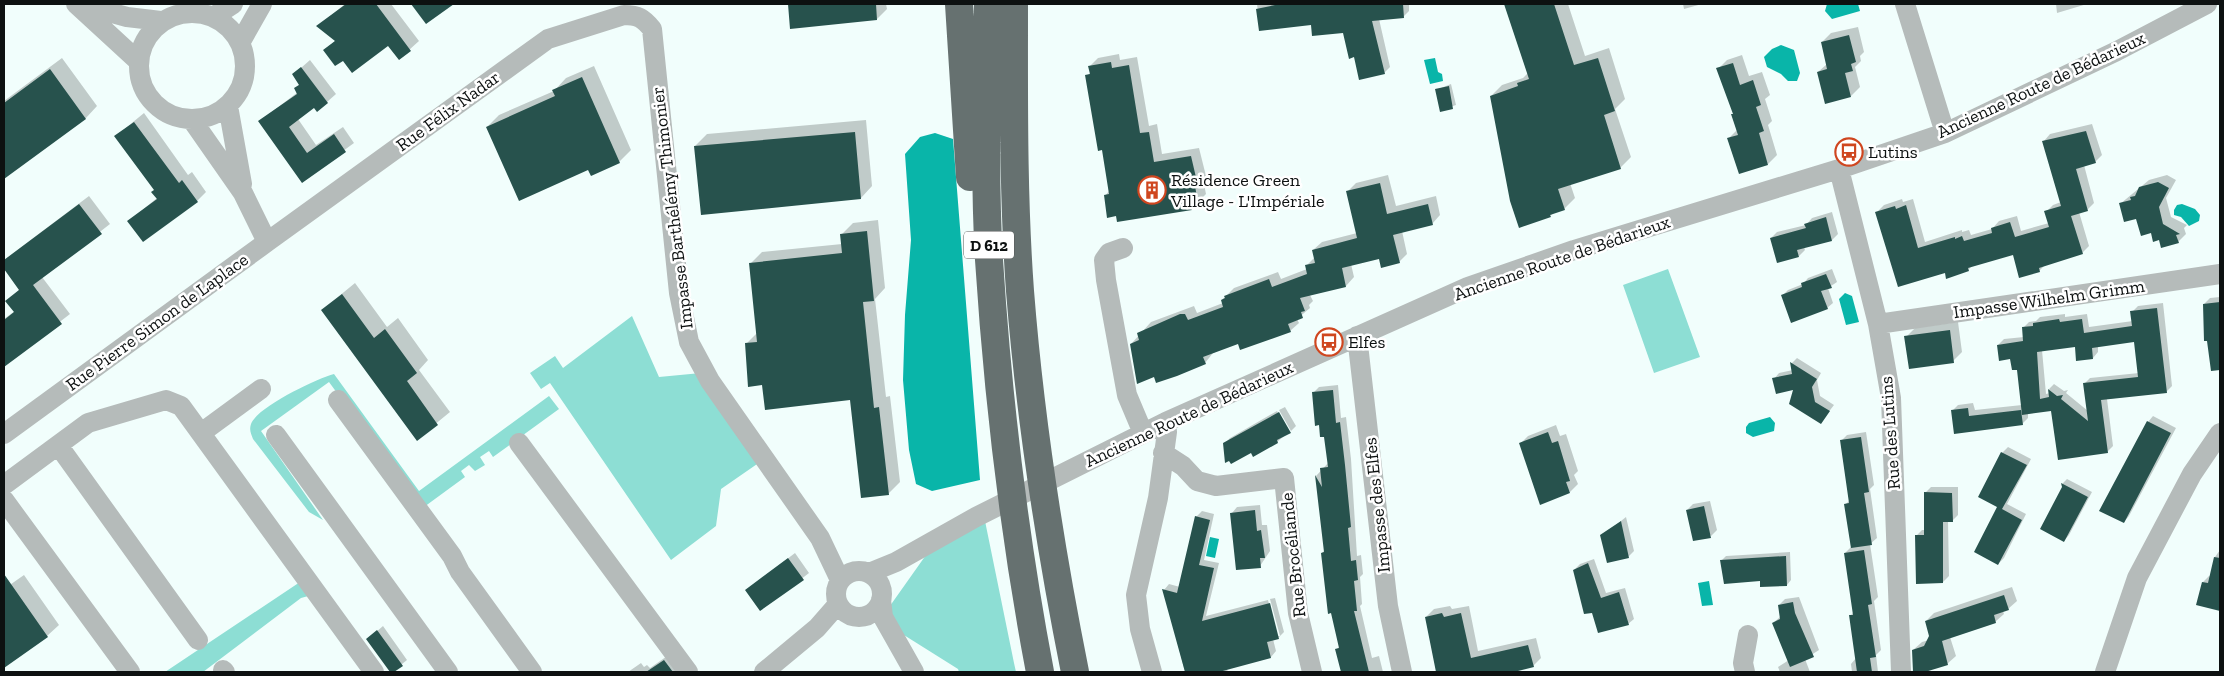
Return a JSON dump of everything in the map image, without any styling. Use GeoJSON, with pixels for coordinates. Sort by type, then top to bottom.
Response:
{"type":"FeatureCollection","features":[{"type":"Feature","properties":{"kind":"highway"},"geometry":{"type":"LineString","coordinates":[[959,4],[981,360],[1004,451]]}},
{"type":"Feature","properties":{"kind":"highway","name":"D 612"},"geometry":{"type":"LineString","coordinates":[[988,4],[986,154],[989,259],[1008,484],[1040,672]]}},
{"type":"Feature","properties":{"kind":"highway","name":"D 612"},"geometry":{"type":"LineString","coordinates":[[1015,8],[1015,173],[1020,291],[1040,458],[1075,672]]}},
{"type":"Feature","properties":{"kind":"street"},"geometry":{"type":"LineString","coordinates":[[76,4],[138,61]]}},
{"type":"Feature","properties":{"kind":"street"},"geometry":{"type":"LineString","coordinates":[[80,4],[127,17],[161,22]]}},
{"type":"Feature","properties":{"kind":"street"},"geometry":{"type":"LineString","coordinates":[[213,16],[233,4]]}},
{"type":"Feature","properties":{"kind":"street"},"geometry":{"type":"LineString","coordinates":[[240,43],[262,4]]}},
{"type":"Feature","properties":{"kind":"street"},"geometry":{"type":"LineString","coordinates":[[1904,4],[1945,133]]}},
{"type":"Feature","properties":{"kind":"street","name":"Ancienne Route de Bédarieux"},"geometry":{"type":"LineString","coordinates":[[865,572],[896,562],[976,516],[1166,422],[1468,287],[1839,169],[1945,133],[2117,50],[2207,4]]}},
{"type":"Feature","properties":{"kind":"street"},"geometry":{"type":"LineString","coordinates":[[186,12],[200,13],[213,16],[233,32],[240,43],[245,59],[244,76],[239,92],[228,106],[205,118],[192,120],[174,117],[158,108],[147,95],[139,79],[138,61],[142,46],[150,32],[161,22],[186,12]]}},
{"type":"Feature","properties":{"kind":"street","name":"Rue Félix Nadar"},"geometry":{"type":"LineString","coordinates":[[267,242],[548,39],[624,15],[636,15],[644,20]]}},
{"type":"Feature","properties":{"kind":"street","name":"Impasse Barthélémy Thimonier"},"geometry":{"type":"LineString","coordinates":[[644,20],[652,30],[679,293],[689,342],[710,380],[820,538],[840,580]]}},
{"type":"Feature","properties":{"kind":"street"},"geometry":{"type":"LineString","coordinates":[[228,106],[243,194]]}},
{"type":"Feature","properties":{"kind":"street"},"geometry":{"type":"LineString","coordinates":[[192,120],[243,194],[267,242]]}},
{"type":"Feature","properties":{"kind":"street","name":"Rue des Lutins"},"geometry":{"type":"LineString","coordinates":[[1839,169],[1878,324],[1891,398],[1901,672]]}},
{"type":"Feature","properties":{"kind":"street","name":"Rue Pierre Simon de Laplace"},"geometry":{"type":"LineString","coordinates":[[4,434],[267,242]]}},
{"type":"Feature","properties":{"kind":"street"},"geometry":{"type":"LineString","coordinates":[[1122,248],[1109,253],[1104,260],[1105,274],[1127,395],[1143,433]]}},
{"type":"Feature","properties":{"kind":"street","name":"Impasse Wilhelm Grimm"},"geometry":{"type":"LineString","coordinates":[[1878,324],[2220,274]]}},
{"type":"Feature","properties":{"kind":"street","name":"Impasse des Elfes"},"geometry":{"type":"LineString","coordinates":[[1357,336],[1388,606],[1402,672]]}},
{"type":"Feature","properties":{"kind":"street"},"geometry":{"type":"LineString","coordinates":[[201,433],[261,389]]}},
{"type":"Feature","properties":{"kind":"street"},"geometry":{"type":"LineString","coordinates":[[4,486],[88,424],[166,400],[181,406],[374,672]]}},
{"type":"Feature","properties":{"kind":"street"},"geometry":{"type":"LineString","coordinates":[[338,400],[452,556],[460,572],[532,672]]}},
{"type":"Feature","properties":{"kind":"street"},"geometry":{"type":"LineString","coordinates":[[1152,672],[1140,629],[1136,595],[1158,498],[1167,432],[1166,422]]}},
{"type":"Feature","properties":{"kind":"street"},"geometry":{"type":"LineString","coordinates":[[2105,672],[2137,578],[2192,474],[2220,433]]}},
{"type":"Feature","properties":{"kind":"street"},"geometry":{"type":"LineString","coordinates":[[276,435],[448,672]]}},
{"type":"Feature","properties":{"kind":"street"},"geometry":{"type":"LineString","coordinates":[[519,443],[688,672]]}},
{"type":"Feature","properties":{"kind":"street"},"geometry":{"type":"LineString","coordinates":[[58,445],[198,640]]}},
{"type":"Feature","properties":{"kind":"street","name":"Rue Brocéliande"},"geometry":{"type":"LineString","coordinates":[[1163,453],[1198,480],[1216,486],[1284,478],[1298,613],[1312,672]]}},
{"type":"Feature","properties":{"kind":"street"},"geometry":{"type":"LineString","coordinates":[[4,500],[130,672]]}},
{"type":"Feature","properties":{"kind":"street","name":"Impasse Barthélémy Thimonier"},"geometry":{"type":"LineString","coordinates":[[820,538],[865,572]]}},
{"type":"Feature","properties":{"kind":"street","name":"Ancienne Route de Bédarieux"},"geometry":{"type":"LineString","coordinates":[[882,596],[898,568],[930,542]]}},
{"type":"Feature","properties":{"kind":"street"},"geometry":{"type":"LineString","coordinates":[[893,638],[859,616],[842,609],[838,604],[836,592],[840,580],[849,573],[865,572],[878,580],[884,617],[893,638],[914,672]]}},
{"type":"Feature","properties":{"kind":"street"},"geometry":{"type":"LineString","coordinates":[[817,628],[872,613],[882,596]]}},
{"type":"Feature","properties":{"kind":"street"},"geometry":{"type":"LineString","coordinates":[[764,672],[817,628],[838,604]]}},
{"type":"Feature","properties":{"kind":"street"},"geometry":{"type":"LineString","coordinates":[[1745,672],[1743,663],[1748,635]]}},
{"type":"Feature","properties":{"kind":"shaded area"},"geometry":{"type":"Polygon","coordinates":[[[1827,4],[1858,4],[1860,11],[1832,19],[1825,11],[1827,4]]]}},
{"type":"Feature","properties":{"kind":"shaded area"},"geometry":{"type":"Polygon","coordinates":[[[1781,45],[1794,50],[1800,73],[1797,81],[1788,81],[1781,74],[1767,67],[1764,57],[1772,49],[1781,45]]]}},
{"type":"Feature","properties":{"kind":"shaded area"},"geometry":{"type":"Polygon","coordinates":[[[1435,58],[1438,72],[1442,74],[1443,81],[1430,84],[1424,60],[1435,58]]]}},
{"type":"Feature","properties":{"kind":"shaded area"},"geometry":{"type":"Polygon","coordinates":[[[935,133],[953,139],[980,480],[932,491],[916,484],[909,450],[903,380],[905,315],[911,240],[905,154],[920,137],[935,133]]]}},
{"type":"Feature","properties":{"kind":"shaded area"},"geometry":{"type":"Polygon","coordinates":[[[2182,204],[2195,209],[2200,215],[2199,221],[2189,226],[2181,217],[2174,215],[2177,205],[2182,204]]]}},
{"type":"Feature","properties":{"kind":"shaded area"},"geometry":{"type":"Polygon","coordinates":[[[1668,269],[1700,357],[1654,373],[1623,285],[1668,269]]]}},
{"type":"Feature","properties":{"kind":"shaded area"},"geometry":{"type":"Polygon","coordinates":[[[1845,293],[1852,296],[1859,322],[1846,325],[1839,299],[1845,293]]]}},
{"type":"Feature","properties":{"kind":"shaded area"},"geometry":{"type":"Polygon","coordinates":[[[632,316],[659,377],[701,373],[760,462],[721,489],[716,526],[671,560],[550,383],[541,389],[530,373],[555,356],[563,368],[632,316]]]}},
{"type":"Feature","properties":{"kind":"shaded area"},"geometry":{"type":"Polygon","coordinates":[[[334,374],[419,491],[549,396],[559,409],[493,457],[489,451],[480,457],[485,465],[475,471],[469,465],[461,471],[465,477],[424,507],[420,506],[329,382],[261,431],[323,520],[309,512],[253,439],[250,428],[256,417],[275,402],[288,394],[334,374]]]}},
{"type":"Feature","properties":{"kind":"shaded area"},"geometry":{"type":"Polygon","coordinates":[[[1770,417],[1775,423],[1774,431],[1753,437],[1746,433],[1746,427],[1749,423],[1770,417]]]}},
{"type":"Feature","properties":{"kind":"shaded area"},"geometry":{"type":"Polygon","coordinates":[[[985,521],[1016,672],[959,672],[958,669],[880,620],[926,555],[985,521]]]}},
{"type":"Feature","properties":{"kind":"shaded area"},"geometry":{"type":"Polygon","coordinates":[[[1210,537],[1219,539],[1215,558],[1206,556],[1210,537]]]}},
{"type":"Feature","properties":{"kind":"shaded area"},"geometry":{"type":"Polygon","coordinates":[[[1709,581],[1713,605],[1702,606],[1698,583],[1709,581]]]}},
{"type":"Feature","properties":{"kind":"shaded area"},"geometry":{"type":"Polygon","coordinates":[[[300,582],[312,595],[301,598],[203,672],[165,672],[300,582]]]}},
{"type":"Feature","properties":{"kind":"building"},"geometry":{"type":"Polygon","coordinates":[[[346,4],[376,4],[411,51],[399,60],[388,46],[352,73],[343,61],[335,66],[323,50],[335,41],[316,26],[346,4]]]}},
{"type":"Feature","properties":{"kind":"building"},"geometry":{"type":"Polygon","coordinates":[[[411,4],[454,4],[426,24],[411,4]]]}},
{"type":"Feature","properties":{"kind":"building"},"geometry":{"type":"Polygon","coordinates":[[[788,4],[876,4],[877,20],[790,29],[788,4]]]}},
{"type":"Feature","properties":{"kind":"building"},"geometry":{"type":"Polygon","coordinates":[[[1280,4],[1403,4],[1404,18],[1372,21],[1385,74],[1359,80],[1354,57],[1349,59],[1343,33],[1312,36],[1311,25],[1259,31],[1256,9],[1280,4]]]}},
{"type":"Feature","properties":{"kind":"building"},"geometry":{"type":"Polygon","coordinates":[[[1504,4],[1554,4],[1574,65],[1598,58],[1615,111],[1604,115],[1621,169],[1558,189],[1565,210],[1519,228],[1510,201],[1490,96],[1518,86],[1517,83],[1529,79],[1504,4]]]}},
{"type":"Feature","properties":{"kind":"building"},"geometry":{"type":"Polygon","coordinates":[[[1849,35],[1856,62],[1851,64],[1853,71],[1845,73],[1851,97],[1825,104],[1817,72],[1827,69],[1821,42],[1849,35]]]}},
{"type":"Feature","properties":{"kind":"building"},"geometry":{"type":"Polygon","coordinates":[[[1111,62],[1112,68],[1129,65],[1140,133],[1149,132],[1154,162],[1191,156],[1198,186],[1195,186],[1198,203],[1191,204],[1192,210],[1117,222],[1116,216],[1107,218],[1104,195],[1109,194],[1102,150],[1098,151],[1085,75],[1090,74],[1088,66],[1111,62]]]}},
{"type":"Feature","properties":{"kind":"building"},"geometry":{"type":"Polygon","coordinates":[[[1733,63],[1740,85],[1753,80],[1761,105],[1756,107],[1764,131],[1759,133],[1768,165],[1739,174],[1727,138],[1738,135],[1731,114],[1733,114],[1716,68],[1733,63]]]}},
{"type":"Feature","properties":{"kind":"building"},"geometry":{"type":"Polygon","coordinates":[[[301,67],[328,103],[317,112],[314,108],[289,127],[307,153],[334,134],[346,152],[302,183],[258,121],[297,94],[294,88],[299,85],[292,74],[301,67]]]}},
{"type":"Feature","properties":{"kind":"building"},"geometry":{"type":"Polygon","coordinates":[[[50,69],[86,119],[4,179],[4,103],[50,69]]]}},
{"type":"Feature","properties":{"kind":"building"},"geometry":{"type":"Polygon","coordinates":[[[582,77],[620,163],[591,176],[588,170],[519,201],[486,127],[555,96],[552,90],[582,77]]]}},
{"type":"Feature","properties":{"kind":"building"},"geometry":{"type":"Polygon","coordinates":[[[1449,86],[1453,109],[1440,112],[1435,89],[1449,86]]]}},
{"type":"Feature","properties":{"kind":"building"},"geometry":{"type":"Polygon","coordinates":[[[134,122],[179,183],[182,180],[198,202],[143,242],[127,221],[157,199],[151,192],[154,190],[114,136],[134,122]]]}},
{"type":"Feature","properties":{"kind":"building"},"geometry":{"type":"Polygon","coordinates":[[[2086,131],[2096,163],[2076,169],[2088,211],[2071,216],[2083,254],[2039,268],[2040,272],[2019,278],[2013,255],[1968,268],[1969,271],[1946,279],[1945,273],[1898,287],[1875,212],[1895,206],[1896,209],[1906,205],[1918,248],[1955,237],[1955,239],[1962,236],[1964,241],[1992,233],[1991,228],[2010,222],[2015,237],[2049,227],[2044,211],[2061,206],[2042,141],[2086,131]]]}},
{"type":"Feature","properties":{"kind":"building"},"geometry":{"type":"Polygon","coordinates":[[[855,132],[861,199],[701,215],[694,146],[855,132]]]}},
{"type":"Feature","properties":{"kind":"building"},"geometry":{"type":"Polygon","coordinates":[[[2158,182],[2169,188],[2159,207],[2163,224],[2180,234],[2176,235],[2179,243],[2161,248],[2159,240],[2153,242],[2151,233],[2141,236],[2136,219],[2124,222],[2119,203],[2131,200],[2130,197],[2135,196],[2139,187],[2158,182]]]}},
{"type":"Feature","properties":{"kind":"building"},"geometry":{"type":"Polygon","coordinates":[[[1380,183],[1387,214],[1428,204],[1433,225],[1393,235],[1400,263],[1381,268],[1379,259],[1342,268],[1346,287],[1300,298],[1305,311],[1301,312],[1303,318],[1288,324],[1291,332],[1240,350],[1238,344],[1203,357],[1206,364],[1177,376],[1156,383],[1154,377],[1137,384],[1130,344],[1139,340],[1137,333],[1180,314],[1185,314],[1188,320],[1223,307],[1221,300],[1225,298],[1224,296],[1269,279],[1272,287],[1307,274],[1305,265],[1315,263],[1312,250],[1357,238],[1346,191],[1380,183]]]}},
{"type":"Feature","properties":{"kind":"building"},"geometry":{"type":"Polygon","coordinates":[[[79,204],[102,234],[33,285],[62,324],[4,367],[4,320],[14,312],[5,301],[19,290],[4,269],[4,260],[79,204]]]}},
{"type":"Feature","properties":{"kind":"building"},"geometry":{"type":"Polygon","coordinates":[[[1826,217],[1832,241],[1797,250],[1799,257],[1777,263],[1770,238],[1806,228],[1804,224],[1826,217]]]}},
{"type":"Feature","properties":{"kind":"building"},"geometry":{"type":"Polygon","coordinates":[[[867,231],[874,301],[863,302],[874,408],[879,407],[889,495],[861,498],[850,400],[765,410],[762,385],[748,387],[745,343],[757,342],[749,263],[842,253],[840,234],[867,231]]]}},
{"type":"Feature","properties":{"kind":"building"},"geometry":{"type":"Polygon","coordinates":[[[1826,274],[1832,288],[1821,291],[1828,309],[1791,323],[1781,295],[1802,287],[1801,283],[1826,274]]]}},
{"type":"Feature","properties":{"kind":"building"},"geometry":{"type":"Polygon","coordinates":[[[342,294],[374,338],[385,329],[417,373],[407,381],[438,425],[417,441],[321,310],[342,294]]]}},
{"type":"Feature","properties":{"kind":"building"},"geometry":{"type":"Polygon","coordinates":[[[2220,302],[2220,370],[2211,371],[2207,341],[2204,341],[2203,304],[2220,302]]]}},
{"type":"Feature","properties":{"kind":"building"},"geometry":{"type":"Polygon","coordinates":[[[2157,308],[2167,393],[2101,400],[2108,453],[2058,460],[2051,411],[2022,415],[2017,370],[2012,370],[2010,359],[1999,361],[1997,345],[2023,341],[2022,327],[2033,326],[2033,323],[2059,319],[2060,322],[2082,319],[2084,333],[2132,326],[2130,311],[2157,308]],[[2134,342],[2092,348],[2093,359],[2076,361],[2075,347],[2037,352],[2040,399],[2049,397],[2048,389],[2057,396],[2063,395],[2061,399],[2088,421],[2083,383],[2138,377],[2134,342]]]}},
{"type":"Feature","properties":{"kind":"building"},"geometry":{"type":"Polygon","coordinates":[[[1950,330],[1954,363],[1909,369],[1904,336],[1950,330]]]}},
{"type":"Feature","properties":{"kind":"building"},"geometry":{"type":"Polygon","coordinates":[[[1790,362],[1817,379],[1812,387],[1815,402],[1830,411],[1821,424],[1789,404],[1793,390],[1776,394],[1772,378],[1792,374],[1790,362]]]}},
{"type":"Feature","properties":{"kind":"building"},"geometry":{"type":"Polygon","coordinates":[[[1333,390],[1336,423],[1340,422],[1345,465],[1351,527],[1348,528],[1351,561],[1356,560],[1358,580],[1354,581],[1357,611],[1354,611],[1369,672],[1341,672],[1335,649],[1339,648],[1331,613],[1328,614],[1321,553],[1324,552],[1315,475],[1322,487],[1320,468],[1328,467],[1324,437],[1320,437],[1319,425],[1315,426],[1312,392],[1333,390]]]}},
{"type":"Feature","properties":{"kind":"building"},"geometry":{"type":"Polygon","coordinates":[[[1968,408],[1969,416],[2021,410],[2023,425],[1954,434],[1951,410],[1968,408]]]}},
{"type":"Feature","properties":{"kind":"building"},"geometry":{"type":"Polygon","coordinates":[[[1279,412],[1291,433],[1277,440],[1278,443],[1253,457],[1251,453],[1231,464],[1229,461],[1225,463],[1223,443],[1279,412]]]}},
{"type":"Feature","properties":{"kind":"building"},"geometry":{"type":"Polygon","coordinates":[[[2147,421],[2171,433],[2124,523],[2099,511],[2147,421]]]}},
{"type":"Feature","properties":{"kind":"building"},"geometry":{"type":"Polygon","coordinates":[[[1548,432],[1552,443],[1558,441],[1570,481],[1566,482],[1570,493],[1540,505],[1519,443],[1548,432]]]}},
{"type":"Feature","properties":{"kind":"building"},"geometry":{"type":"Polygon","coordinates":[[[1861,437],[1869,492],[1864,493],[1872,545],[1851,548],[1844,504],[1849,503],[1840,440],[1861,437]]]}},
{"type":"Feature","properties":{"kind":"building"},"geometry":{"type":"Polygon","coordinates":[[[2001,452],[2027,465],[2002,509],[2022,520],[1998,565],[1974,552],[1997,507],[1978,497],[2001,452]]]}},
{"type":"Feature","properties":{"kind":"building"},"geometry":{"type":"Polygon","coordinates":[[[2061,483],[2088,497],[2064,542],[2040,529],[2062,487],[2061,483]]]}},
{"type":"Feature","properties":{"kind":"building"},"geometry":{"type":"Polygon","coordinates":[[[1924,492],[1952,493],[1953,522],[1943,522],[1943,583],[1916,584],[1915,535],[1924,535],[1924,492]]]}},
{"type":"Feature","properties":{"kind":"building"},"geometry":{"type":"Polygon","coordinates":[[[1704,506],[1711,538],[1693,541],[1686,510],[1704,506]]]}},
{"type":"Feature","properties":{"kind":"building"},"geometry":{"type":"Polygon","coordinates":[[[1255,510],[1257,531],[1261,530],[1265,558],[1260,558],[1261,568],[1236,570],[1230,513],[1255,510]]]}},
{"type":"Feature","properties":{"kind":"building"},"geometry":{"type":"Polygon","coordinates":[[[1195,516],[1210,520],[1199,565],[1214,568],[1202,621],[1270,603],[1279,639],[1267,642],[1271,658],[1219,672],[1185,672],[1162,589],[1177,593],[1195,516]]]}},
{"type":"Feature","properties":{"kind":"building"},"geometry":{"type":"Polygon","coordinates":[[[1621,521],[1629,558],[1607,563],[1600,535],[1621,521]]]}},
{"type":"Feature","properties":{"kind":"building"},"geometry":{"type":"Polygon","coordinates":[[[1864,550],[1872,604],[1868,605],[1876,657],[1870,658],[1872,672],[1857,672],[1849,615],[1853,615],[1844,553],[1864,550]]]}},
{"type":"Feature","properties":{"kind":"building"},"geometry":{"type":"Polygon","coordinates":[[[1786,556],[1787,586],[1760,587],[1760,581],[1724,584],[1720,560],[1786,556]]]}},
{"type":"Feature","properties":{"kind":"building"},"geometry":{"type":"Polygon","coordinates":[[[2214,557],[2220,558],[2220,611],[2196,605],[2202,582],[2208,583],[2214,557]]]}},
{"type":"Feature","properties":{"kind":"building"},"geometry":{"type":"Polygon","coordinates":[[[788,558],[804,580],[760,611],[745,590],[788,558]]]}},
{"type":"Feature","properties":{"kind":"building"},"geometry":{"type":"Polygon","coordinates":[[[1588,563],[1601,598],[1619,592],[1629,625],[1598,633],[1592,613],[1584,614],[1573,570],[1588,563]]]}},
{"type":"Feature","properties":{"kind":"building"},"geometry":{"type":"Polygon","coordinates":[[[4,574],[48,637],[4,668],[4,574]]]}},
{"type":"Feature","properties":{"kind":"building"},"geometry":{"type":"Polygon","coordinates":[[[2004,595],[2009,610],[1994,615],[1996,623],[1942,641],[1948,665],[1925,672],[1913,672],[1912,650],[1924,646],[1929,636],[1925,621],[2004,595]]]}},
{"type":"Feature","properties":{"kind":"building"},"geometry":{"type":"Polygon","coordinates":[[[1793,602],[1795,613],[1814,657],[1790,667],[1772,623],[1780,619],[1778,605],[1793,602]]]}},
{"type":"Feature","properties":{"kind":"building"},"geometry":{"type":"Polygon","coordinates":[[[1442,613],[1444,617],[1461,613],[1471,658],[1528,645],[1534,667],[1514,672],[1436,672],[1425,617],[1442,613]]]}},
{"type":"Feature","properties":{"kind":"building"},"geometry":{"type":"Polygon","coordinates":[[[377,630],[403,666],[394,672],[390,672],[366,639],[377,630]]]}},
{"type":"Feature","properties":{"kind":"building"},"geometry":{"type":"Polygon","coordinates":[[[664,660],[673,672],[646,672],[664,660]]]}},
{"type":"Feature","properties":{"kind":"place","name":"Lutins"},"geometry":{"type":"Point","coordinates":[1849,152]}},
{"type":"Feature","properties":{"kind":"place","name":"Résidence Green Village - L'Impériale"},"geometry":{"type":"Point","coordinates":[1152,190]}},
{"type":"Feature","properties":{"kind":"place","name":"Elfes"},"geometry":{"type":"Point","coordinates":[1329,342]}}]}
